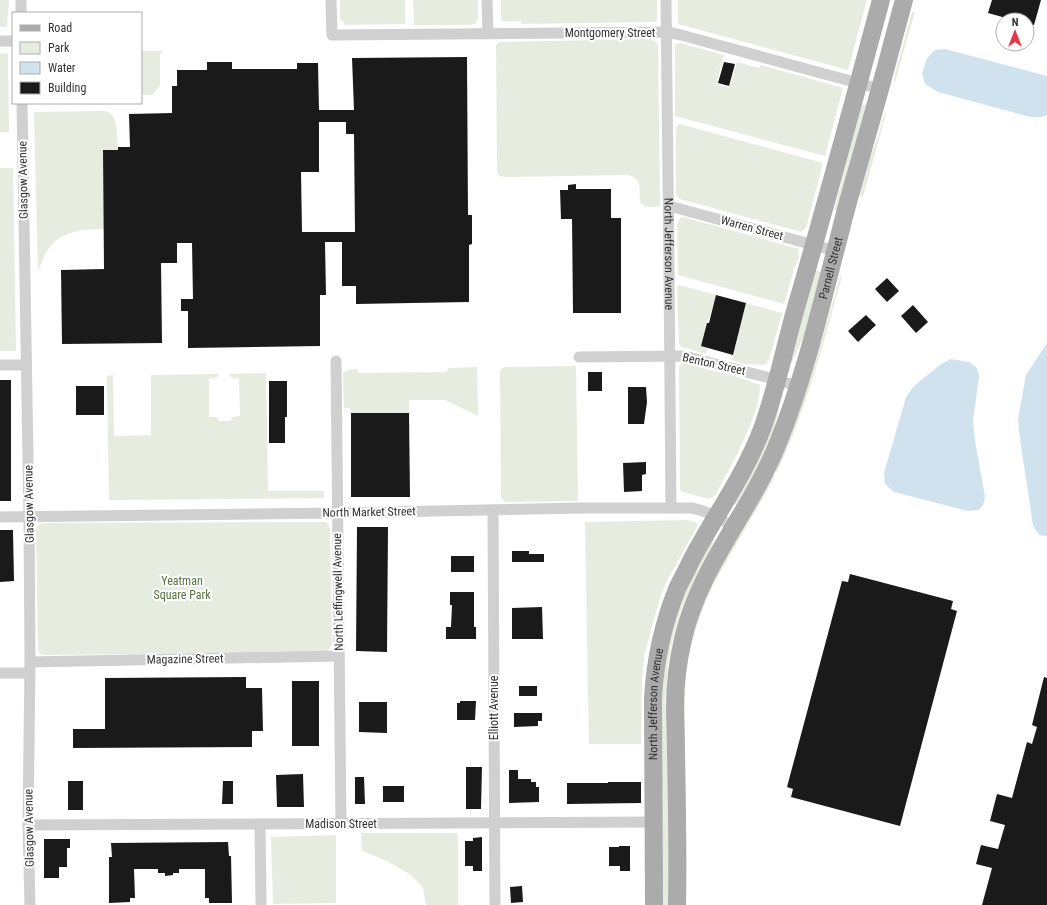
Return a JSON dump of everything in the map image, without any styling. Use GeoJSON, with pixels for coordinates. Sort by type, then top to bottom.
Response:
{"type":"FeatureCollection","features":[{"type":"Feature","properties":{"kind":"main road","name":"Parnell Street"},"geometry":{"type":"LineString","coordinates":[[716,516],[745,467],[764,422],[815,245],[881,0]]}},
{"type":"Feature","properties":{"kind":"main road","name":"Parnell Street"},"geometry":{"type":"LineString","coordinates":[[734,527],[765,471],[777,445],[798,386],[817,324],[841,228],[904,0]]}},
{"type":"Feature","properties":{"kind":"main road","name":"North Jefferson Avenue"},"geometry":{"type":"LineString","coordinates":[[654,905],[654,679],[665,626],[677,589],[716,516]]}},
{"type":"Feature","properties":{"kind":"main road","name":"North Jefferson Avenue"},"geometry":{"type":"LineString","coordinates":[[677,905],[675,705],[679,654],[694,601],[711,566],[734,527]]}},
{"type":"Feature","properties":{"kind":"street"},"geometry":{"type":"LineString","coordinates":[[21,0],[21,12]]}},
{"type":"Feature","properties":{"kind":"street","name":"Montgomery Street"},"geometry":{"type":"LineString","coordinates":[[331,0],[332,35],[667,32],[681,34],[880,89]]}},
{"type":"Feature","properties":{"kind":"street"},"geometry":{"type":"LineString","coordinates":[[487,0],[488,34]]}},
{"type":"Feature","properties":{"kind":"street","name":"North Jefferson Avenue"},"geometry":{"type":"LineString","coordinates":[[666,0],[671,508]]}},
{"type":"Feature","properties":{"kind":"street"},"geometry":{"type":"LineString","coordinates":[[0,41],[12,41]]}},
{"type":"Feature","properties":{"kind":"street","name":"Glasgow Avenue"},"geometry":{"type":"LineString","coordinates":[[22,104],[29,517],[30,667],[28,825],[30,905]]}},
{"type":"Feature","properties":{"kind":"street","name":"Warren Street"},"geometry":{"type":"LineString","coordinates":[[669,206],[836,250]]}},
{"type":"Feature","properties":{"kind":"street","name":"Benton Street"},"geometry":{"type":"LineString","coordinates":[[579,357],[688,356],[798,386]]}},
{"type":"Feature","properties":{"kind":"street","name":"North Leffingwell Avenue"},"geometry":{"type":"LineString","coordinates":[[336,361],[341,824]]}},
{"type":"Feature","properties":{"kind":"street"},"geometry":{"type":"LineString","coordinates":[[0,365],[26,365]]}},
{"type":"Feature","properties":{"kind":"street","name":"North Market Street"},"geometry":{"type":"LineString","coordinates":[[0,517],[337,513],[581,508],[692,508],[716,516],[734,527]]}},
{"type":"Feature","properties":{"kind":"street","name":"Elliott Avenue"},"geometry":{"type":"LineString","coordinates":[[493,510],[496,905]]}},
{"type":"Feature","properties":{"kind":"street","name":"Magazine Street"},"geometry":{"type":"LineString","coordinates":[[0,673],[30,667],[339,656]]}},
{"type":"Feature","properties":{"kind":"street","name":"Madison Street"},"geometry":{"type":"LineString","coordinates":[[28,825],[654,822]]}},
{"type":"Feature","properties":{"kind":"street"},"geometry":{"type":"LineString","coordinates":[[260,824],[261,905]]}},
{"type":"Feature","properties":{"kind":"green space"},"geometry":{"type":"Polygon","coordinates":[[[0,0],[9,0],[7,27],[0,27],[0,0]]]}},
{"type":"Feature","properties":{"kind":"green space"},"geometry":{"type":"Polygon","coordinates":[[[340,0],[405,0],[405,24],[346,25],[340,19],[340,0]]]}},
{"type":"Feature","properties":{"kind":"green space"},"geometry":{"type":"Polygon","coordinates":[[[413,0],[478,0],[478,19],[475,24],[465,25],[414,25],[413,0]]]}},
{"type":"Feature","properties":{"kind":"green space"},"geometry":{"type":"Polygon","coordinates":[[[501,0],[657,0],[657,22],[521,24],[521,21],[501,21],[501,0]]]}},
{"type":"Feature","properties":{"kind":"green space"},"geometry":{"type":"Polygon","coordinates":[[[678,0],[867,0],[848,70],[678,24],[678,0]]]}},
{"type":"Feature","properties":{"kind":"green space"},"geometry":{"type":"Polygon","coordinates":[[[912,12],[915,12],[895,82],[895,73],[912,12]]]}},
{"type":"Feature","properties":{"kind":"green space"},"geometry":{"type":"Polygon","coordinates":[[[650,39],[658,45],[660,206],[649,207],[643,205],[640,198],[640,189],[637,180],[626,175],[504,177],[498,175],[496,45],[499,42],[650,39]]]}},
{"type":"Feature","properties":{"kind":"green space"},"geometry":{"type":"Polygon","coordinates":[[[680,43],[724,55],[716,84],[729,88],[737,62],[759,68],[761,65],[843,88],[825,156],[675,116],[675,47],[676,44],[680,43]]]}},
{"type":"Feature","properties":{"kind":"green space"},"geometry":{"type":"Polygon","coordinates":[[[142,51],[163,51],[160,55],[160,85],[153,95],[142,95],[142,51]]]}},
{"type":"Feature","properties":{"kind":"green space"},"geometry":{"type":"Polygon","coordinates":[[[8,53],[9,132],[0,132],[0,54],[8,53]]]}},
{"type":"Feature","properties":{"kind":"green space"},"geometry":{"type":"Polygon","coordinates":[[[862,104],[868,106],[840,211],[834,210],[862,104]]]}},
{"type":"Feature","properties":{"kind":"green space"},"geometry":{"type":"Polygon","coordinates":[[[887,110],[863,197],[856,195],[884,116],[887,110]]]}},
{"type":"Feature","properties":{"kind":"green space"},"geometry":{"type":"Polygon","coordinates":[[[103,111],[110,113],[114,118],[118,150],[103,151],[104,229],[72,232],[58,239],[47,251],[38,271],[34,112],[103,111]]]}},
{"type":"Feature","properties":{"kind":"green space"},"geometry":{"type":"Polygon","coordinates":[[[680,124],[823,163],[806,228],[801,232],[680,199],[676,193],[676,130],[677,125],[680,124]]]}},
{"type":"Feature","properties":{"kind":"green space"},"geometry":{"type":"Polygon","coordinates":[[[0,168],[13,168],[16,351],[0,351],[0,168]]]}},
{"type":"Feature","properties":{"kind":"green space"},"geometry":{"type":"Polygon","coordinates":[[[683,217],[799,249],[799,258],[794,269],[784,304],[678,275],[677,223],[680,218],[683,217]]]}},
{"type":"Feature","properties":{"kind":"green space"},"geometry":{"type":"Polygon","coordinates":[[[815,270],[823,273],[804,336],[790,366],[791,350],[815,270]]]}},
{"type":"Feature","properties":{"kind":"green space"},"geometry":{"type":"Polygon","coordinates":[[[842,276],[806,400],[777,472],[775,471],[811,377],[840,277],[842,276]]]}},
{"type":"Feature","properties":{"kind":"green space"},"geometry":{"type":"Polygon","coordinates":[[[679,285],[716,295],[701,346],[708,348],[706,354],[682,347],[679,344],[677,286],[679,285]]]}},
{"type":"Feature","properties":{"kind":"green space"},"geometry":{"type":"Polygon","coordinates":[[[746,303],[782,313],[769,360],[765,365],[745,364],[732,360],[746,303]]]}},
{"type":"Feature","properties":{"kind":"green space"},"geometry":{"type":"Polygon","coordinates":[[[683,363],[738,377],[760,385],[756,409],[747,432],[715,496],[709,499],[682,492],[680,489],[679,367],[683,363]]]}},
{"type":"Feature","properties":{"kind":"green space"},"geometry":{"type":"Polygon","coordinates":[[[576,366],[578,501],[505,502],[501,496],[500,371],[502,368],[506,367],[576,366]]]}},
{"type":"Feature","properties":{"kind":"green space"},"geometry":{"type":"Polygon","coordinates":[[[477,367],[478,416],[445,400],[409,400],[409,413],[351,413],[350,408],[344,408],[343,374],[348,370],[358,369],[359,373],[446,372],[449,368],[477,367]]]}},
{"type":"Feature","properties":{"kind":"green space"},"geometry":{"type":"Polygon","coordinates":[[[266,373],[268,491],[324,491],[324,498],[109,500],[107,376],[113,375],[114,436],[151,435],[151,375],[219,374],[216,378],[209,379],[209,417],[217,417],[219,421],[231,421],[232,417],[240,416],[239,379],[233,378],[229,374],[266,373]]]}},
{"type":"Feature","properties":{"kind":"green space"},"geometry":{"type":"Polygon","coordinates":[[[779,405],[777,418],[769,443],[736,505],[732,502],[779,405]]]}},
{"type":"Feature","properties":{"kind":"green space"},"geometry":{"type":"Polygon","coordinates":[[[773,474],[775,476],[771,484],[714,583],[697,626],[690,649],[686,672],[685,692],[685,905],[683,682],[694,624],[713,581],[773,474]]]}},
{"type":"Feature","properties":{"kind":"green space"},"geometry":{"type":"Polygon","coordinates":[[[687,520],[695,522],[698,525],[668,579],[661,595],[644,657],[641,744],[589,744],[585,522],[687,520]]]}},
{"type":"Feature","properties":{"kind":"green space","name":"Yeatman Square Park"},"geometry":{"type":"Polygon","coordinates":[[[325,522],[330,528],[332,642],[330,648],[325,652],[44,655],[40,654],[38,650],[36,531],[37,526],[40,524],[325,522]]]}},
{"type":"Feature","properties":{"kind":"green space"},"geometry":{"type":"Polygon","coordinates":[[[715,535],[711,550],[698,572],[682,607],[673,638],[668,664],[665,704],[670,746],[671,905],[660,905],[659,698],[675,611],[715,535]]]}},
{"type":"Feature","properties":{"kind":"green space"},"geometry":{"type":"Polygon","coordinates":[[[361,833],[458,833],[458,905],[426,905],[423,888],[411,875],[385,860],[362,851],[361,833]]]}},
{"type":"Feature","properties":{"kind":"green space"},"geometry":{"type":"Polygon","coordinates":[[[336,835],[336,903],[273,904],[271,837],[336,835]]]}},
{"type":"Feature","properties":{"kind":"water"},"geometry":{"type":"Polygon","coordinates":[[[945,49],[1047,76],[1047,115],[1042,117],[1030,117],[938,92],[925,84],[922,73],[927,58],[935,50],[945,49]]]}},
{"type":"Feature","properties":{"kind":"water"},"geometry":{"type":"Polygon","coordinates":[[[1047,343],[1047,536],[1038,534],[1033,525],[1018,419],[1026,375],[1047,343]]]}},
{"type":"Feature","properties":{"kind":"water"},"geometry":{"type":"Polygon","coordinates":[[[951,359],[969,362],[977,368],[979,376],[973,421],[985,497],[983,505],[979,510],[968,511],[894,492],[885,484],[884,473],[906,397],[914,386],[941,364],[951,359]]]}},
{"type":"Feature","properties":{"kind":"building"},"geometry":{"type":"Polygon","coordinates":[[[992,0],[1041,0],[1035,21],[1035,12],[995,12],[995,15],[988,13],[992,0]]]}},
{"type":"Feature","properties":{"kind":"building"},"geometry":{"type":"Polygon","coordinates":[[[467,57],[468,215],[472,215],[472,244],[469,245],[469,302],[356,304],[356,286],[342,286],[342,242],[325,242],[326,295],[320,295],[320,346],[188,348],[188,311],[181,311],[181,299],[193,299],[192,243],[177,243],[177,263],[161,263],[162,343],[62,344],[61,270],[104,269],[103,150],[118,150],[118,147],[130,147],[129,114],[172,113],[172,86],[177,86],[177,70],[207,70],[207,62],[232,62],[232,69],[297,69],[297,63],[318,63],[319,110],[354,110],[352,58],[467,57]],[[319,122],[319,172],[301,172],[302,232],[355,232],[354,134],[346,134],[346,122],[319,122]]]}},
{"type":"Feature","properties":{"kind":"building"},"geometry":{"type":"Polygon","coordinates":[[[724,62],[735,64],[729,86],[718,83],[724,62]]]}},
{"type":"Feature","properties":{"kind":"building"},"geometry":{"type":"Polygon","coordinates":[[[576,184],[576,189],[611,189],[611,218],[621,218],[621,313],[573,313],[572,219],[561,219],[560,190],[568,190],[568,185],[576,184]]]}},
{"type":"Feature","properties":{"kind":"building"},"geometry":{"type":"Polygon","coordinates":[[[887,278],[899,291],[887,302],[875,289],[887,278]]]}},
{"type":"Feature","properties":{"kind":"building"},"geometry":{"type":"Polygon","coordinates":[[[716,295],[746,303],[733,355],[701,346],[716,295]]]}},
{"type":"Feature","properties":{"kind":"building"},"geometry":{"type":"Polygon","coordinates":[[[913,305],[928,322],[916,333],[901,316],[913,305]]]}},
{"type":"Feature","properties":{"kind":"building"},"geometry":{"type":"Polygon","coordinates":[[[866,315],[876,325],[858,342],[848,331],[866,315]]]}},
{"type":"Feature","properties":{"kind":"building"},"geometry":{"type":"Polygon","coordinates":[[[588,372],[602,372],[602,391],[588,391],[588,372]]]}},
{"type":"Feature","properties":{"kind":"building"},"geometry":{"type":"Polygon","coordinates":[[[0,380],[11,380],[11,501],[0,501],[0,380]]]}},
{"type":"Feature","properties":{"kind":"building"},"geometry":{"type":"Polygon","coordinates":[[[269,381],[287,381],[285,443],[269,443],[269,381]]]}},
{"type":"Feature","properties":{"kind":"building"},"geometry":{"type":"Polygon","coordinates":[[[76,386],[104,386],[104,415],[76,415],[76,386]]]}},
{"type":"Feature","properties":{"kind":"building"},"geometry":{"type":"Polygon","coordinates":[[[628,387],[646,387],[647,402],[644,424],[628,424],[628,387]]]}},
{"type":"Feature","properties":{"kind":"building"},"geometry":{"type":"Polygon","coordinates":[[[351,413],[409,413],[410,497],[351,497],[351,413]]]}},
{"type":"Feature","properties":{"kind":"building"},"geometry":{"type":"Polygon","coordinates":[[[646,462],[646,474],[642,475],[642,491],[624,492],[623,463],[646,462]]]}},
{"type":"Feature","properties":{"kind":"building"},"geometry":{"type":"Polygon","coordinates":[[[357,527],[388,527],[387,652],[356,651],[357,527]]]}},
{"type":"Feature","properties":{"kind":"building"},"geometry":{"type":"Polygon","coordinates":[[[0,530],[13,530],[14,581],[0,582],[0,530]]]}},
{"type":"Feature","properties":{"kind":"building"},"geometry":{"type":"Polygon","coordinates":[[[512,551],[529,551],[529,554],[544,554],[544,562],[512,562],[512,551]]]}},
{"type":"Feature","properties":{"kind":"building"},"geometry":{"type":"Polygon","coordinates":[[[451,556],[474,556],[474,572],[451,572],[451,556]]]}},
{"type":"Feature","properties":{"kind":"building"},"geometry":{"type":"Polygon","coordinates":[[[850,574],[953,601],[951,609],[957,611],[900,826],[791,797],[793,789],[787,787],[842,581],[848,582],[850,574]]]}},
{"type":"Feature","properties":{"kind":"building"},"geometry":{"type":"Polygon","coordinates":[[[450,592],[474,592],[474,627],[476,627],[476,639],[446,639],[446,627],[451,627],[452,605],[450,605],[450,592]]]}},
{"type":"Feature","properties":{"kind":"building"},"geometry":{"type":"Polygon","coordinates":[[[542,607],[543,639],[512,639],[512,608],[542,607]]]}},
{"type":"Feature","properties":{"kind":"building"},"geometry":{"type":"Polygon","coordinates":[[[246,677],[246,688],[262,688],[263,731],[252,731],[252,747],[73,748],[73,729],[105,729],[105,678],[246,677]]]}},
{"type":"Feature","properties":{"kind":"building"},"geometry":{"type":"Polygon","coordinates":[[[1044,677],[1047,678],[1047,905],[982,905],[992,868],[976,864],[981,845],[998,849],[1005,825],[990,821],[997,794],[1012,798],[1027,742],[1032,744],[1037,727],[1032,725],[1044,677]]]}},
{"type":"Feature","properties":{"kind":"building"},"geometry":{"type":"Polygon","coordinates":[[[292,681],[319,681],[319,746],[292,746],[292,681]]]}},
{"type":"Feature","properties":{"kind":"building"},"geometry":{"type":"Polygon","coordinates":[[[519,686],[537,686],[537,696],[519,696],[519,686]]]}},
{"type":"Feature","properties":{"kind":"building"},"geometry":{"type":"Polygon","coordinates":[[[460,701],[476,701],[475,720],[457,720],[457,703],[460,703],[460,701]]]}},
{"type":"Feature","properties":{"kind":"building"},"geometry":{"type":"Polygon","coordinates":[[[359,702],[387,702],[387,733],[359,732],[359,702]]]}},
{"type":"Feature","properties":{"kind":"building"},"geometry":{"type":"Polygon","coordinates":[[[514,713],[542,713],[542,721],[538,721],[538,726],[514,727],[514,713]]]}},
{"type":"Feature","properties":{"kind":"building"},"geometry":{"type":"Polygon","coordinates":[[[466,767],[482,767],[481,809],[466,809],[466,767]]]}},
{"type":"Feature","properties":{"kind":"building"},"geometry":{"type":"Polygon","coordinates":[[[509,770],[518,770],[518,779],[531,779],[531,782],[536,782],[536,787],[539,787],[539,802],[509,803],[509,770]]]}},
{"type":"Feature","properties":{"kind":"building"},"geometry":{"type":"Polygon","coordinates":[[[303,774],[304,807],[277,807],[276,775],[303,774]]]}},
{"type":"Feature","properties":{"kind":"building"},"geometry":{"type":"Polygon","coordinates":[[[355,777],[364,777],[365,804],[355,804],[355,777]]]}},
{"type":"Feature","properties":{"kind":"building"},"geometry":{"type":"Polygon","coordinates":[[[68,781],[83,781],[83,810],[68,810],[68,781]]]}},
{"type":"Feature","properties":{"kind":"building"},"geometry":{"type":"Polygon","coordinates":[[[223,781],[233,781],[233,804],[222,804],[223,781]]]}},
{"type":"Feature","properties":{"kind":"building"},"geometry":{"type":"Polygon","coordinates":[[[641,782],[641,803],[567,804],[567,783],[641,782]]]}},
{"type":"Feature","properties":{"kind":"building"},"geometry":{"type":"Polygon","coordinates":[[[383,786],[404,786],[404,802],[383,802],[383,786]]]}},
{"type":"Feature","properties":{"kind":"building"},"geometry":{"type":"Polygon","coordinates":[[[482,837],[482,871],[473,871],[473,866],[465,866],[465,841],[473,841],[473,838],[482,837]]]}},
{"type":"Feature","properties":{"kind":"building"},"geometry":{"type":"Polygon","coordinates":[[[44,839],[70,839],[70,848],[67,848],[67,867],[59,867],[59,878],[44,878],[44,839]]]}},
{"type":"Feature","properties":{"kind":"building"},"geometry":{"type":"Polygon","coordinates":[[[228,842],[229,856],[231,856],[232,903],[209,903],[209,898],[205,898],[205,869],[179,869],[179,873],[173,873],[173,875],[165,876],[165,873],[158,873],[158,869],[134,869],[135,898],[130,898],[130,902],[109,903],[109,857],[112,857],[111,843],[228,842]]]}},
{"type":"Feature","properties":{"kind":"building"},"geometry":{"type":"Polygon","coordinates":[[[630,846],[630,871],[620,871],[620,866],[609,866],[609,847],[630,846]]]}},
{"type":"Feature","properties":{"kind":"building"},"geometry":{"type":"Polygon","coordinates":[[[522,886],[523,902],[511,903],[510,887],[522,886]]]}}]}
